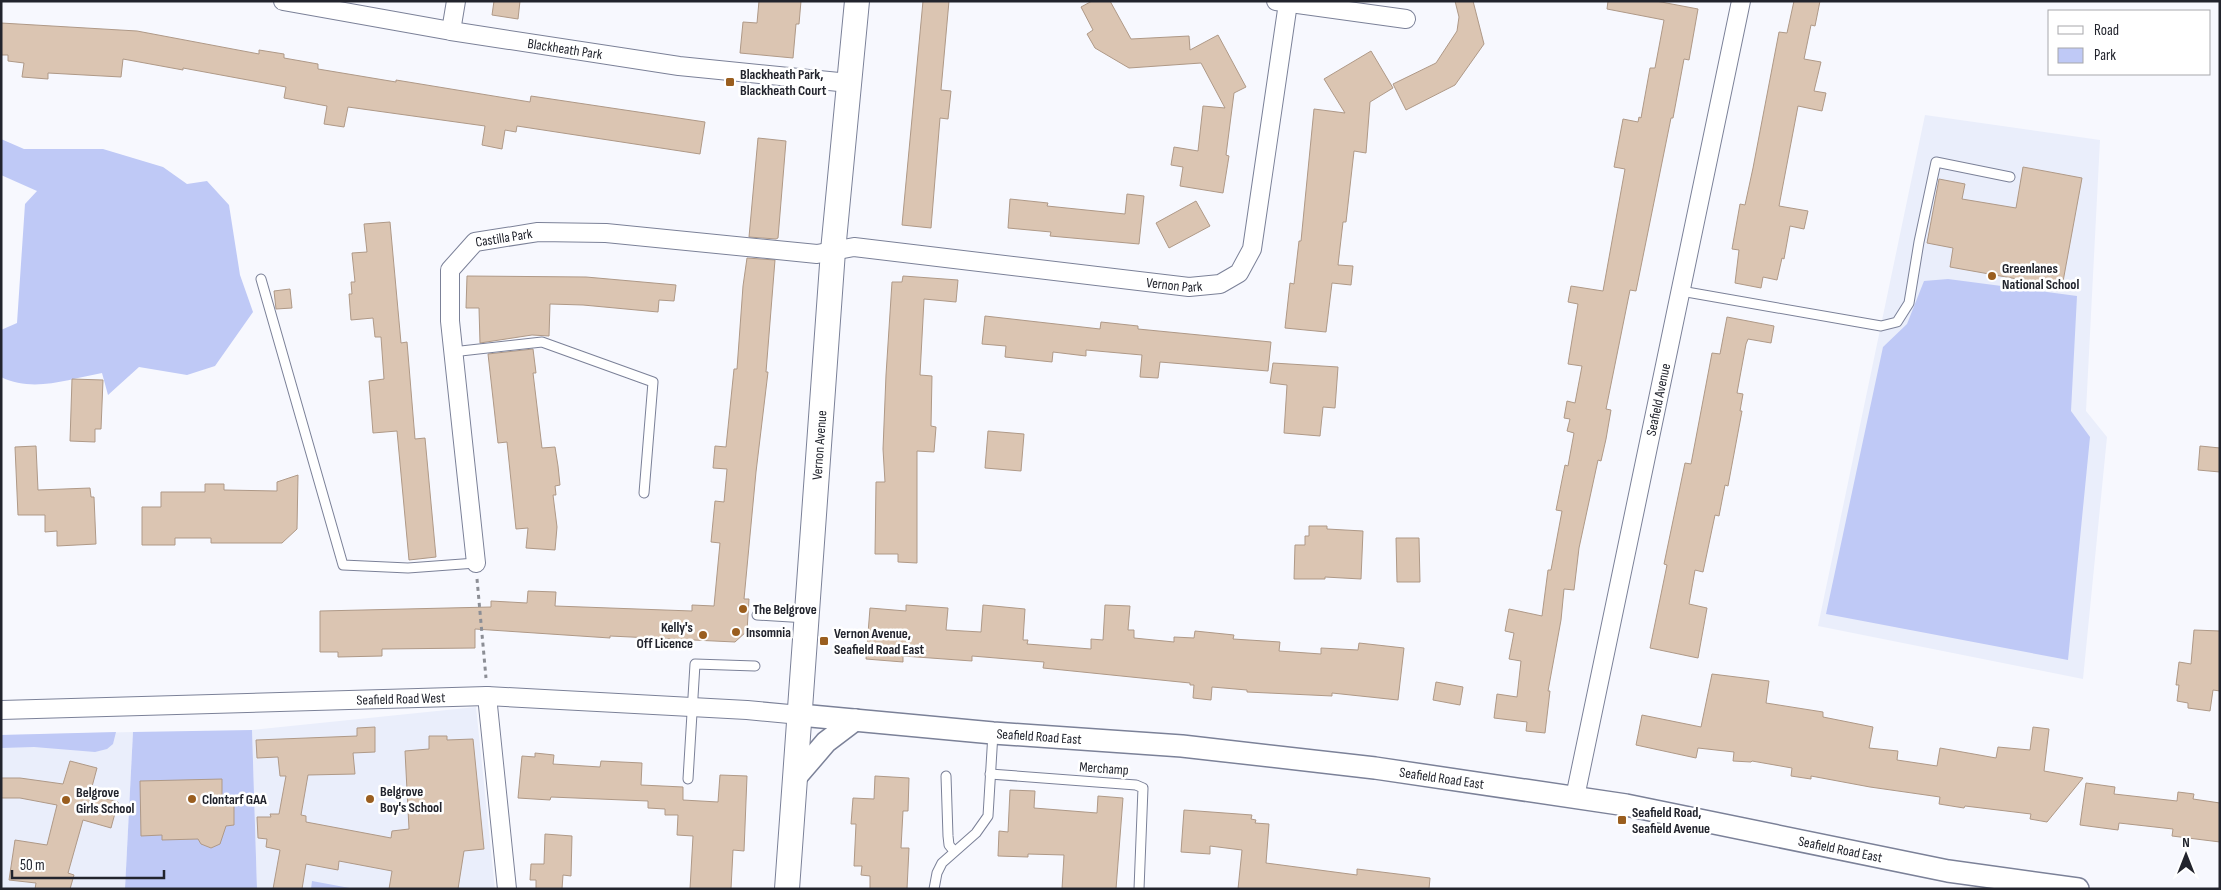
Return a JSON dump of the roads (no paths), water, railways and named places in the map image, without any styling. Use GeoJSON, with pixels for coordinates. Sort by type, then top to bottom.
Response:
{"type":"FeatureCollection","features":[{"type":"Feature","properties":{"kind":"main road","name":"Vernon Avenue"},"geometry":{"type":"LineString","coordinates":[[788,889],[833,252],[857,1]]}},
{"type":"Feature","properties":{"kind":"street","name":"Blackheath Park"},"geometry":{"type":"LineString","coordinates":[[283,1],[451,32],[679,66],[849,84]]}},
{"type":"Feature","properties":{"kind":"street"},"geometry":{"type":"LineString","coordinates":[[451,32],[456,1]]}},
{"type":"Feature","properties":{"kind":"street","name":"Seafield Avenue"},"geometry":{"type":"LineString","coordinates":[[1576,797],[1741,1]]}},
{"type":"Feature","properties":{"kind":"street","name":"Vernon Park"},"geometry":{"type":"LineString","coordinates":[[833,252],[854,247],[1189,287],[1220,284],[1239,273],[1252,249],[1282,2],[1406,19]]}},
{"type":"Feature","properties":{"kind":"street","name":"Castilla Park"},"geometry":{"type":"LineString","coordinates":[[476,563],[450,320],[450,270],[475,242],[538,232],[606,234],[817,254],[833,252]]}},
{"type":"Feature","properties":{"kind":"street"},"geometry":{"type":"LineString","coordinates":[[487,696],[505,888]]}},
{"type":"Feature","properties":{"kind":"street","name":"Seafield Road West"},"geometry":{"type":"LineString","coordinates":[[1,710],[487,696],[747,710],[800,715]]}},
{"type":"Feature","properties":{"kind":"street","name":"Seafield Road East"},"geometry":{"type":"LineString","coordinates":[[800,715],[993,733],[1192,747],[1375,768],[1626,805],[1948,871],[2078,889]]}},
{"type":"Feature","properties":{"kind":"street"},"geometry":{"type":"LineString","coordinates":[[796,777],[826,742],[855,720]]}},
{"type":"Feature","properties":{"kind":"lane"},"geometry":{"type":"LineString","coordinates":[[1681,291],[1881,326],[1897,322],[1909,303],[1919,242],[1936,162],[2010,177]]}},
{"type":"Feature","properties":{"kind":"lane"},"geometry":{"type":"LineString","coordinates":[[261,279],[343,565],[408,568],[476,563]]}},
{"type":"Feature","properties":{"kind":"lane"},"geometry":{"type":"LineString","coordinates":[[452,352],[542,342],[653,382],[644,493]]}},
{"type":"Feature","properties":{"kind":"lane"},"geometry":{"type":"LineString","coordinates":[[757,615],[807,618]]}},
{"type":"Feature","properties":{"kind":"lane"},"geometry":{"type":"LineString","coordinates":[[688,779],[695,664],[755,666]]}},
{"type":"Feature","properties":{"kind":"lane"},"geometry":{"type":"LineString","coordinates":[[934,889],[937,873],[942,862],[976,833],[988,816],[993,733]]}},
{"type":"Feature","properties":{"kind":"lane","name":"Merchamp"},"geometry":{"type":"LineString","coordinates":[[990,774],[1136,785],[1143,788],[1139,889]]}},
{"type":"Feature","properties":{"kind":"lane"},"geometry":{"type":"LineString","coordinates":[[946,776],[948,836],[949,845],[954,851]]}},
{"type":"Feature","properties":{"kind":"place","name":"Blackheath Park, Blackheath Court"},"geometry":{"type":"Point","coordinates":[730,82]}},
{"type":"Feature","properties":{"kind":"place","name":"Greenlanes National School"},"geometry":{"type":"Point","coordinates":[1992,276]}},
{"type":"Feature","properties":{"kind":"place","name":"The Belgrove"},"geometry":{"type":"Point","coordinates":[743,609]}},
{"type":"Feature","properties":{"kind":"place","name":"Insomnia"},"geometry":{"type":"Point","coordinates":[736,632]}},
{"type":"Feature","properties":{"kind":"place","name":"Kelly's Off Licence"},"geometry":{"type":"Point","coordinates":[703,635]}},
{"type":"Feature","properties":{"kind":"place","name":"Vernon Avenue, Seafield Road East"},"geometry":{"type":"Point","coordinates":[824,641]}},
{"type":"Feature","properties":{"kind":"place","name":"Clontarf GAA"},"geometry":{"type":"Point","coordinates":[192,799]}},
{"type":"Feature","properties":{"kind":"place","name":"Belgrove Boy's School"},"geometry":{"type":"Point","coordinates":[370,799]}},
{"type":"Feature","properties":{"kind":"place","name":"Belgrove Girls School"},"geometry":{"type":"Point","coordinates":[66,800]}},
{"type":"Feature","properties":{"kind":"place","name":"Seafield Road, Seafield Avenue"},"geometry":{"type":"Point","coordinates":[1622,820]}}]}
